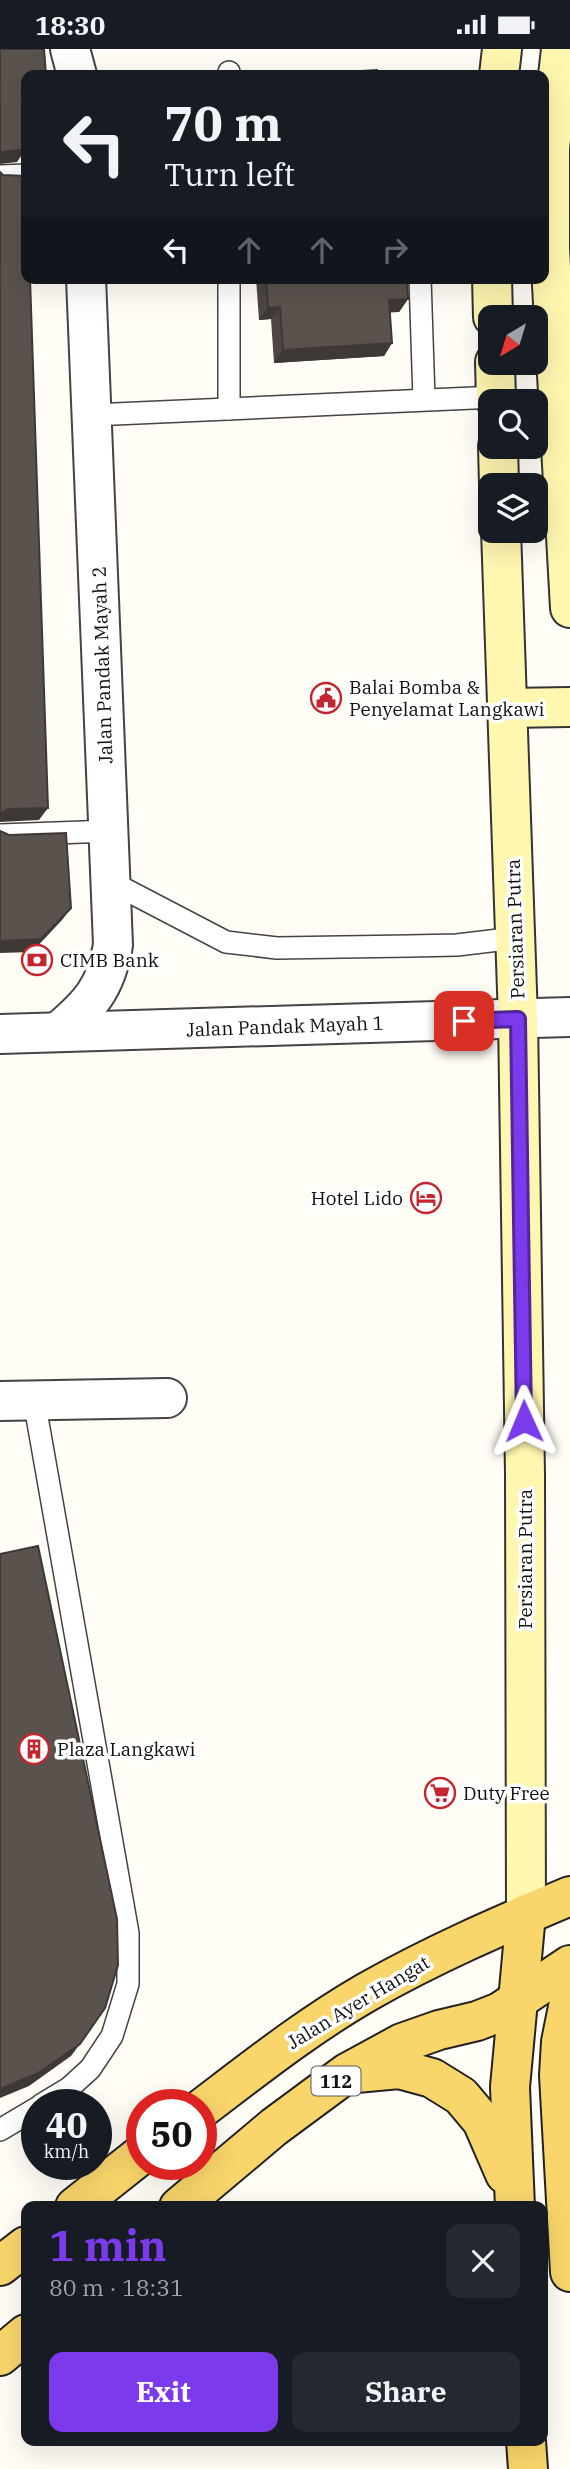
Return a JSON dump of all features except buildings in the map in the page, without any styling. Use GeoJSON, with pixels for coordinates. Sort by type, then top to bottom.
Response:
{"type":"FeatureCollection","features":[{"type":"Feature","properties":{"kind":"main road"},"geometry":{"type":"LineString","coordinates":[[500,70],[502,49]]}},
{"type":"Feature","properties":{"kind":"main road"},"geometry":{"type":"LineString","coordinates":[[561,49],[550,148],[550,249],[570,608]]}},
{"type":"Feature","properties":{"kind":"main road"},"geometry":{"type":"LineString","coordinates":[[492,284],[493,305]]}},
{"type":"Feature","properties":{"kind":"main road","name":"Persiaran Putra"},"geometry":{"type":"LineString","coordinates":[[501,543],[518,1019],[525,1474],[526,1915],[510,2087],[515,2201]]}},
{"type":"Feature","properties":{"kind":"main road"},"geometry":{"type":"LineString","coordinates":[[507,708],[570,707]]}},
{"type":"Feature","properties":{"kind":"main road","name":"Jalan Ayer Hangat"},"geometry":{"type":"LineString","coordinates":[[217,2097],[294,2039],[366,1993],[424,1962],[570,1896]]}},
{"type":"Feature","properties":{"kind":"main road","name":"112"},"geometry":{"type":"LineString","coordinates":[[186,2201],[274,2127],[347,2073],[402,2043],[477,2021],[500,2011],[570,1965]]}},
{"type":"Feature","properties":{"kind":"main road"},"geometry":{"type":"LineString","coordinates":[[570,1997],[561,2042],[559,2075],[570,2272]]}},
{"type":"Feature","properties":{"kind":"main road"},"geometry":{"type":"LineString","coordinates":[[347,2073],[399,2069],[432,2078],[461,2095],[482,2121],[514,2201]]}},
{"type":"Feature","properties":{"kind":"main road"},"geometry":{"type":"LineString","coordinates":[[83,2201],[126,2167]]}},
{"type":"Feature","properties":{"kind":"main road"},"geometry":{"type":"LineString","coordinates":[[0,2355],[21,2338]]}},
{"type":"Feature","properties":{"kind":"main road"},"geometry":{"type":"LineString","coordinates":[[526,2446],[528,2469]]}},
{"type":"Feature","properties":{"kind":"street","name":"Jalan Pandak Mayah 2"},"geometry":{"type":"LineString","coordinates":[[58,1032],[80,1013],[98,991],[109,970],[113,945],[86,284]]}},
{"type":"Feature","properties":{"kind":"street","name":"Jalan Pandak Mayah 1"},"geometry":{"type":"LineString","coordinates":[[0,1034],[570,1017]]}},
{"type":"Feature","properties":{"kind":"street"},"geometry":{"type":"LineString","coordinates":[[17,1400],[167,1398]]}},
{"type":"Feature","properties":{"kind":"lane"},"geometry":{"type":"LineString","coordinates":[[0,176],[21,175]]}},
{"type":"Feature","properties":{"kind":"lane"},"geometry":{"type":"LineString","coordinates":[[229,284],[229,409]]}},
{"type":"Feature","properties":{"kind":"lane"},"geometry":{"type":"LineString","coordinates":[[420,284],[424,399]]}},
{"type":"Feature","properties":{"kind":"lane"},"geometry":{"type":"LineString","coordinates":[[92,415],[424,399],[496,387]]}},
{"type":"Feature","properties":{"kind":"lane"},"geometry":{"type":"LineString","coordinates":[[0,835],[110,831]]}},
{"type":"Feature","properties":{"kind":"lane"},"geometry":{"type":"LineString","coordinates":[[111,882],[226,943],[277,948],[421,946],[515,938]]}},
{"type":"Feature","properties":{"kind":"lane"},"geometry":{"type":"LineString","coordinates":[[17,1400],[128,1933],[128,1984],[112,2036],[90,2069],[67,2089]]}},
{"type":"Feature","properties":{"kind":"lane"},"geometry":{"type":"LineString","coordinates":[[0,2130],[21,2117]]}},
{"type":"Feature","properties":{"kind":"place","name":"Balai Bomba & Penyelamat Langkawi"},"geometry":{"type":"Point","coordinates":[326,698]}},
{"type":"Feature","properties":{"kind":"place","name":"CIMB Bank"},"geometry":{"type":"Point","coordinates":[37,960]}},
{"type":"Feature","properties":{"kind":"place","name":"Hotel Lido"},"geometry":{"type":"Point","coordinates":[426,1198]}},
{"type":"Feature","properties":{"kind":"place","name":"Plaza Langkawi"},"geometry":{"type":"Point","coordinates":[34,1749]}},
{"type":"Feature","properties":{"kind":"place","name":"Duty Free"},"geometry":{"type":"Point","coordinates":[440,1793]}},
{"type":"Feature","properties":{"kind":"route"},"geometry":{"type":"LineString","coordinates":[[464,1021],[518,1019],[524,1421]]}}]}
